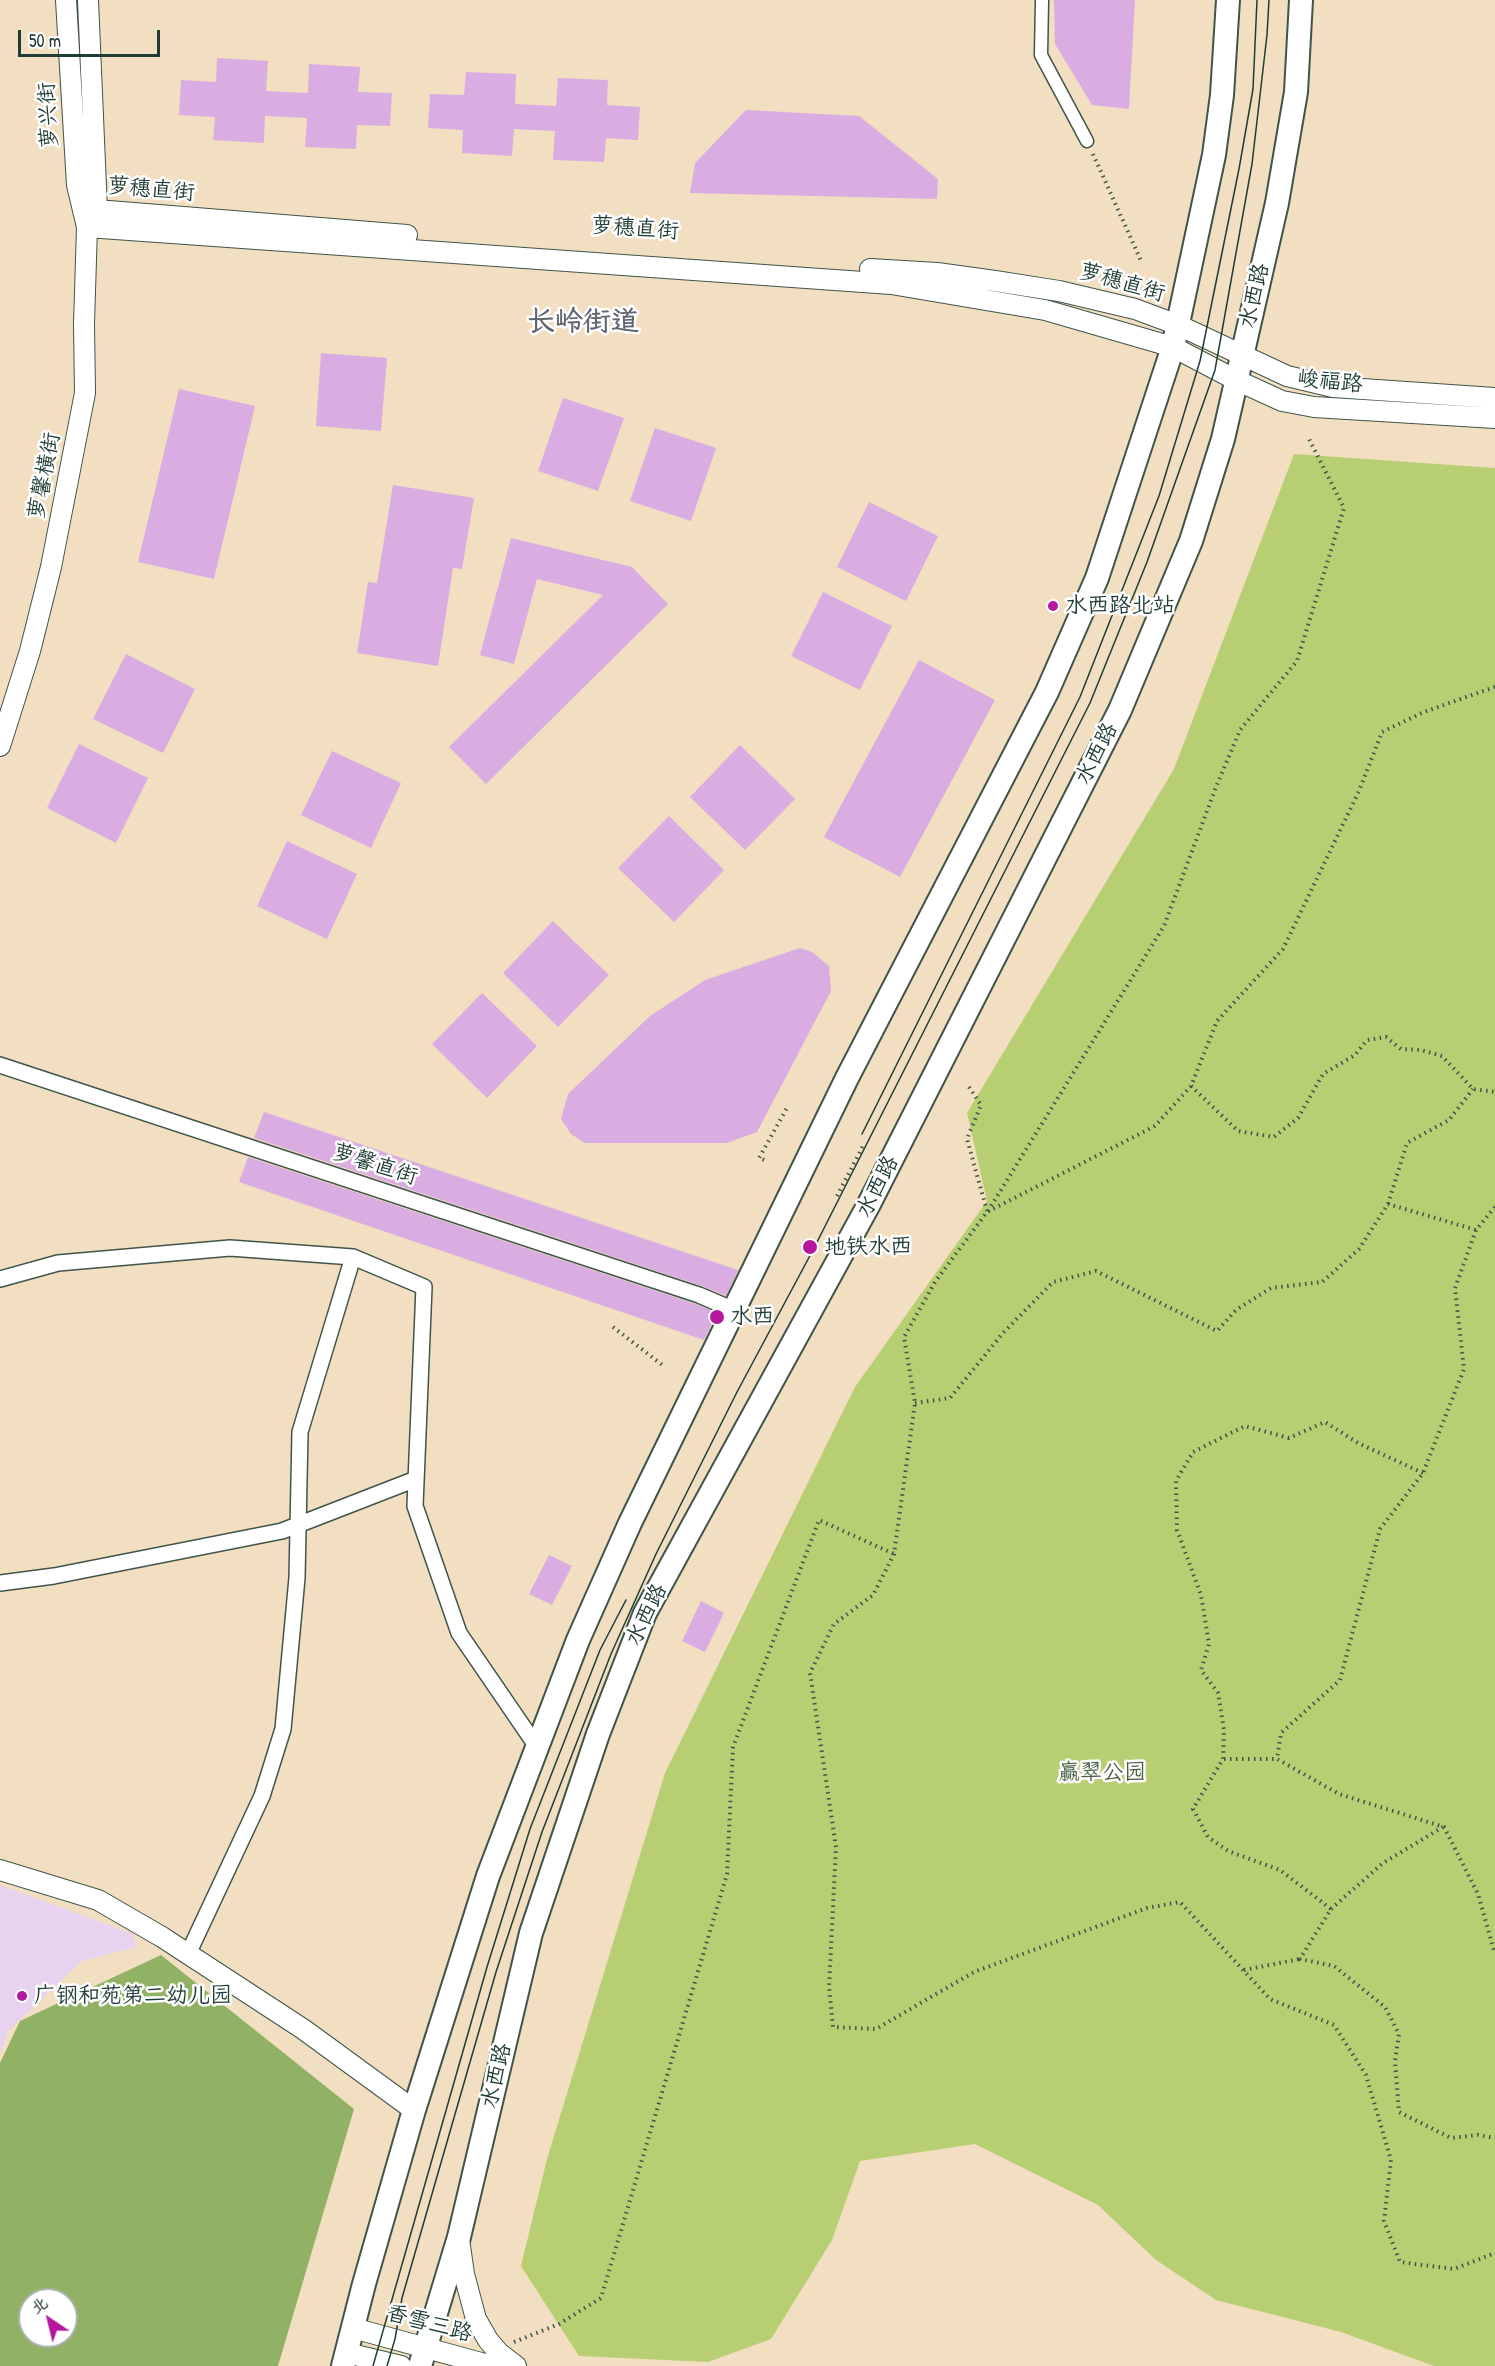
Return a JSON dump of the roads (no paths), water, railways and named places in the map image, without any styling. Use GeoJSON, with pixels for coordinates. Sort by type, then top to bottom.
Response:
{"type":"FeatureCollection","features":[{"type":"Feature","properties":{"kind":"main road"},"geometry":{"type":"LineString","coordinates":[[345,2359],[414,2110],[488,1876],[560,1684],[599,1591],[852,1068],[1047,692],[1097,578],[1173,347],[1178,325],[1214,155],[1222,95],[1228,0]]}},
{"type":"Feature","properties":{"kind":"main road","name":"水西路"},"geometry":{"type":"LineString","coordinates":[[422,2357],[459,2237],[531,1933],[598,1734],[645,1613],[868,1206],[1120,710],[1191,541],[1223,440],[1276,202],[1296,92],[1301,0]]}},
{"type":"Feature","properties":{"kind":"street","name":"萝兴街"},"geometry":{"type":"LineString","coordinates":[[66,0],[77,185],[90,215]]}},
{"type":"Feature","properties":{"kind":"street","name":"萝兴街"},"geometry":{"type":"LineString","coordinates":[[88,0],[90,215]]}},
{"type":"Feature","properties":{"kind":"street"},"geometry":{"type":"LineString","coordinates":[[1042,0],[1041,55],[1087,141]]}},
{"type":"Feature","properties":{"kind":"street","name":"萝穗直街"},"geometry":{"type":"LineString","coordinates":[[90,215],[937,273],[1059,291],[1135,309],[1178,325]]}},
{"type":"Feature","properties":{"kind":"street","name":"萝穗直街"},"geometry":{"type":"LineString","coordinates":[[90,215],[891,284],[1046,310],[1173,347]]}},
{"type":"Feature","properties":{"kind":"street","name":"萝馨横街"},"geometry":{"type":"LineString","coordinates":[[0,746],[30,651],[51,567],[85,393],[84,324],[90,215]]}},
{"type":"Feature","properties":{"kind":"street","name":"峻福路"},"geometry":{"type":"LineString","coordinates":[[1178,325],[1242,357],[1287,376],[1334,387],[1495,398]]}},
{"type":"Feature","properties":{"kind":"street","name":"峻福路"},"geometry":{"type":"LineString","coordinates":[[1173,347],[1282,401],[1314,407],[1495,418]]}},
{"type":"Feature","properties":{"kind":"street","name":"萝馨直街"},"geometry":{"type":"LineString","coordinates":[[0,1065],[699,1295],[734,1310]]}},
{"type":"Feature","properties":{"kind":"street"},"geometry":{"type":"LineString","coordinates":[[0,1279],[58,1263],[230,1248],[352,1257],[424,1287],[415,1506],[459,1633],[537,1747]]}},
{"type":"Feature","properties":{"kind":"street"},"geometry":{"type":"LineString","coordinates":[[188,1954],[262,1796],[283,1729],[297,1578],[300,1431],[352,1257]]}},
{"type":"Feature","properties":{"kind":"street"},"geometry":{"type":"LineString","coordinates":[[0,1583],[77,1572],[282,1531],[416,1479]]}},
{"type":"Feature","properties":{"kind":"street"},"geometry":{"type":"LineString","coordinates":[[0,1870],[98,1900],[188,1954],[303,2029],[414,2110]]}},
{"type":"Feature","properties":{"kind":"street"},"geometry":{"type":"LineString","coordinates":[[459,2237],[464,2274],[476,2319],[488,2340],[499,2353],[516,2366]]}},
{"type":"Feature","properties":{"kind":"street","name":"香雪三路"},"geometry":{"type":"LineString","coordinates":[[353,2328],[422,2357],[492,2366]]}},
{"type":"Feature","properties":{"kind":"street"},"geometry":{"type":"LineString","coordinates":[[345,2359],[402,2366]]}},
{"type":"Feature","properties":{"kind":"tram line"},"geometry":{"type":"LineString","coordinates":[[862,1134],[1080,697],[1159,496],[1200,361],[1239,169],[1253,89],[1257,0]]}},
{"type":"Feature","properties":{"kind":"tram line"},"geometry":{"type":"LineString","coordinates":[[387,2366],[395,2339],[402,2298],[496,1972],[542,1832],[611,1654],[656,1554],[737,1392],[813,1250],[1090,703],[1147,562],[1215,370],[1252,164],[1269,0]]}},
{"type":"Feature","properties":{"kind":"tram line"},"geometry":{"type":"LineString","coordinates":[[373,2366],[487,1967],[530,1829],[600,1650],[626,1600]]}},
{"type":"Feature","properties":{"kind":"place","name":"水西路北站"},"geometry":{"type":"Point","coordinates":[1053,606]}},
{"type":"Feature","properties":{"kind":"place","name":"地铁水西"},"geometry":{"type":"Point","coordinates":[810,1247]}},
{"type":"Feature","properties":{"kind":"place","name":"水西"},"geometry":{"type":"Point","coordinates":[717,1317]}},
{"type":"Feature","properties":{"kind":"place","name":"广钢和苑第二幼儿园"},"geometry":{"type":"Point","coordinates":[22,1996]}},
{"type":"Feature","properties":{"kind":"district","name":"长岭街道"},"geometry":{"type":"Point","coordinates":[583,323]}},
{"type":"Feature","properties":{"kind":"park label","name":"赢翠公园"},"geometry":{"type":"Point","coordinates":[1102,1773]}}]}
